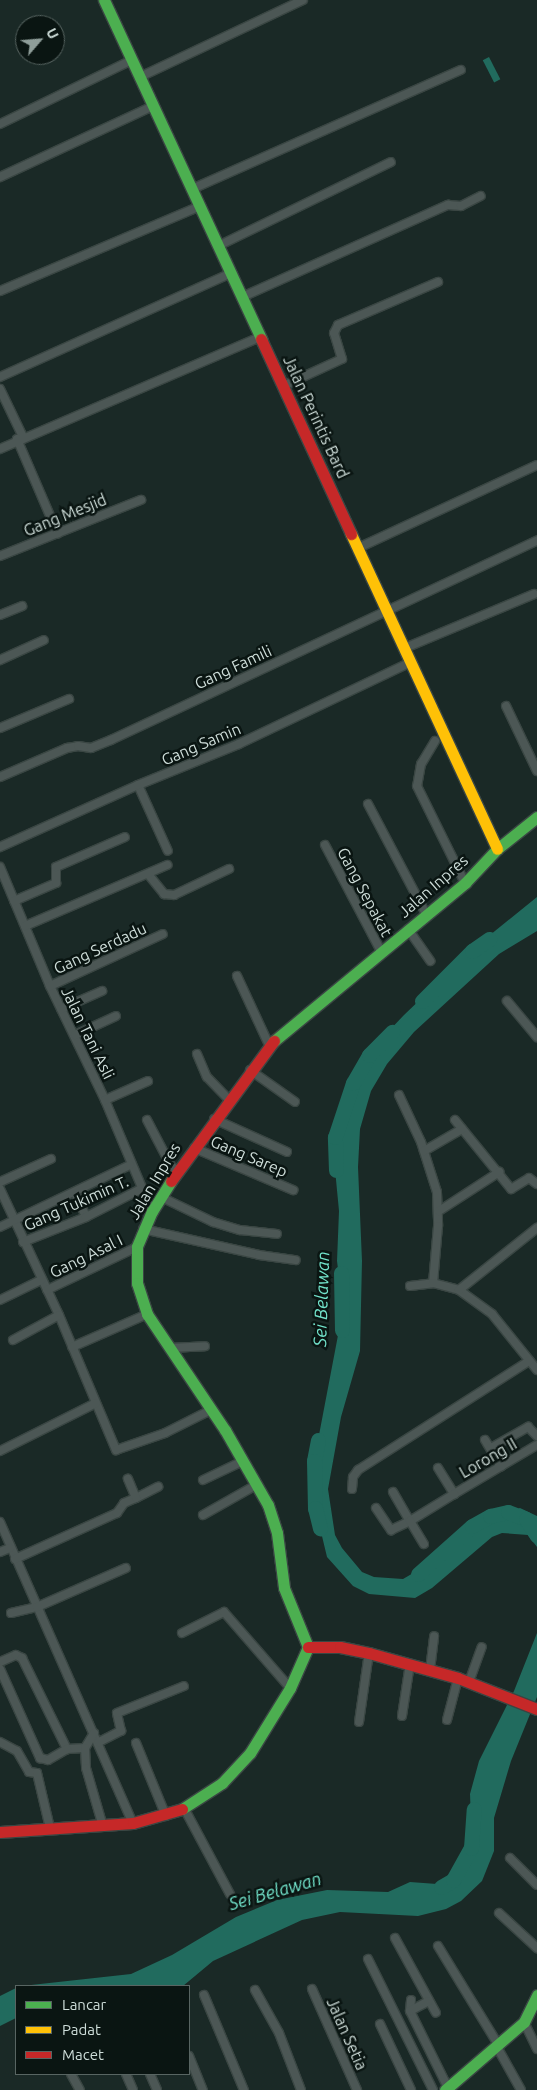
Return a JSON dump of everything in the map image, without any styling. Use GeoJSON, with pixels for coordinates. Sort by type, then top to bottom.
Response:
{"type":"FeatureCollection","features":[{"type":"Feature","properties":{"kind":"street","name":"Jalan Perintis Bard"},"geometry":{"type":"LineString","coordinates":[[104,0],[498,849]]}},
{"type":"Feature","properties":{"kind":"street"},"geometry":{"type":"LineString","coordinates":[[140,77],[303,0]]}},
{"type":"Feature","properties":{"kind":"street"},"geometry":{"type":"LineString","coordinates":[[0,124],[132,60]]}},
{"type":"Feature","properties":{"kind":"street"},"geometry":{"type":"LineString","coordinates":[[192,189],[461,70]]}},
{"type":"Feature","properties":{"kind":"street"},"geometry":{"type":"LineString","coordinates":[[0,177],[153,106]]}},
{"type":"Feature","properties":{"kind":"street"},"geometry":{"type":"LineString","coordinates":[[218,246],[391,162]]}},
{"type":"Feature","properties":{"kind":"street"},"geometry":{"type":"LineString","coordinates":[[242,297],[448,205],[461,206],[482,196]]}},
{"type":"Feature","properties":{"kind":"street"},"geometry":{"type":"LineString","coordinates":[[0,291],[200,206]]}},
{"type":"Feature","properties":{"kind":"street"},"geometry":{"type":"LineString","coordinates":[[0,377],[231,273]]}},
{"type":"Feature","properties":{"kind":"street"},"geometry":{"type":"LineString","coordinates":[[283,386],[342,359],[334,333],[338,325],[438,282]]}},
{"type":"Feature","properties":{"kind":"street"},"geometry":{"type":"LineString","coordinates":[[0,449],[20,438],[260,337]]}},
{"type":"Feature","properties":{"kind":"street"},"geometry":{"type":"LineString","coordinates":[[0,389],[58,534]]}},
{"type":"Feature","properties":{"kind":"street"},"geometry":{"type":"LineString","coordinates":[[358,548],[537,465]]}},
{"type":"Feature","properties":{"kind":"street","name":"Gang Mesjid"},"geometry":{"type":"LineString","coordinates":[[0,556],[140,500]]}},
{"type":"Feature","properties":{"kind":"street","name":"Gang Famili"},"geometry":{"type":"LineString","coordinates":[[0,777],[67,748],[78,746],[90,748],[537,540]]}},
{"type":"Feature","properties":{"kind":"street"},"geometry":{"type":"LineString","coordinates":[[405,648],[534,594]]}},
{"type":"Feature","properties":{"kind":"street"},"geometry":{"type":"LineString","coordinates":[[0,615],[22,606]]}},
{"type":"Feature","properties":{"kind":"street"},"geometry":{"type":"LineString","coordinates":[[0,660],[44,640]]}},
{"type":"Feature","properties":{"kind":"street","name":"Gang Samin"},"geometry":{"type":"LineString","coordinates":[[0,848],[138,785],[239,744],[411,662]]}},
{"type":"Feature","properties":{"kind":"street"},"geometry":{"type":"LineString","coordinates":[[0,728],[69,699]]}},
{"type":"Feature","properties":{"kind":"street"},"geometry":{"type":"LineString","coordinates":[[506,706],[537,770]]}},
{"type":"Feature","properties":{"kind":"street"},"geometry":{"type":"LineString","coordinates":[[436,741],[422,764],[417,786],[465,884]]}},
{"type":"Feature","properties":{"kind":"street"},"geometry":{"type":"LineString","coordinates":[[138,785],[168,851]]}},
{"type":"Feature","properties":{"kind":"street"},"geometry":{"type":"LineString","coordinates":[[368,804],[426,914]]}},
{"type":"Feature","properties":{"kind":"street","name":"Jalan Inpres"},"geometry":{"type":"LineString","coordinates":[[308,1647],[284,1588],[272,1518],[244,1461],[147,1314],[137,1283],[137,1246],[152,1211],[178,1170],[269,1045],[344,986],[381,951],[465,884],[498,849],[537,817]]}},
{"type":"Feature","properties":{"kind":"street"},"geometry":{"type":"LineString","coordinates":[[14,901],[56,883],[56,868],[125,837]]}},
{"type":"Feature","properties":{"kind":"street","name":"Gang Sepakat"},"geometry":{"type":"LineString","coordinates":[[325,845],[381,951]]}},
{"type":"Feature","properties":{"kind":"street"},"geometry":{"type":"LineString","coordinates":[[25,926],[167,865]]}},
{"type":"Feature","properties":{"kind":"street","name":"Jalan Tani Asli"},"geometry":{"type":"LineString","coordinates":[[0,867],[50,986],[105,1100],[130,1165],[152,1211]]}},
{"type":"Feature","properties":{"kind":"street"},"geometry":{"type":"LineString","coordinates":[[148,874],[164,894],[174,895],[229,869]]}},
{"type":"Feature","properties":{"kind":"street"},"geometry":{"type":"LineString","coordinates":[[408,930],[430,961]]}},
{"type":"Feature","properties":{"kind":"street","name":"Gang Serdadu"},"geometry":{"type":"LineString","coordinates":[[50,986],[163,934]]}},
{"type":"Feature","properties":{"kind":"street"},"geometry":{"type":"LineString","coordinates":[[237,976],[269,1045]]}},
{"type":"Feature","properties":{"kind":"street"},"geometry":{"type":"LineString","coordinates":[[61,1009],[102,991]]}},
{"type":"Feature","properties":{"kind":"street"},"geometry":{"type":"LineString","coordinates":[[507,1001],[537,1036]]}},
{"type":"Feature","properties":{"kind":"street"},"geometry":{"type":"LineString","coordinates":[[75,1035],[116,1016]]}},
{"type":"Feature","properties":{"kind":"street"},"geometry":{"type":"LineString","coordinates":[[197,1054],[207,1077],[228,1099]]}},
{"type":"Feature","properties":{"kind":"street"},"geometry":{"type":"LineString","coordinates":[[250,1070],[295,1102]]}},
{"type":"Feature","properties":{"kind":"street"},"geometry":{"type":"LineString","coordinates":[[105,1100],[148,1081]]}},
{"type":"Feature","properties":{"kind":"street"},"geometry":{"type":"LineString","coordinates":[[399,1095],[424,1151],[437,1192],[438,1211],[433,1283]]}},
{"type":"Feature","properties":{"kind":"street"},"geometry":{"type":"LineString","coordinates":[[214,1119],[287,1152]]}},
{"type":"Feature","properties":{"kind":"street"},"geometry":{"type":"LineString","coordinates":[[147,1120],[171,1166],[178,1170]]}},
{"type":"Feature","properties":{"kind":"street"},"geometry":{"type":"LineString","coordinates":[[455,1120],[511,1189],[528,1178],[537,1184]]}},
{"type":"Feature","properties":{"kind":"street"},"geometry":{"type":"LineString","coordinates":[[424,1151],[462,1129]]}},
{"type":"Feature","properties":{"kind":"street","name":"Gang Sarep"},"geometry":{"type":"LineString","coordinates":[[194,1148],[293,1190]]}},
{"type":"Feature","properties":{"kind":"street"},"geometry":{"type":"LineString","coordinates":[[0,1182],[51,1159]]}},
{"type":"Feature","properties":{"kind":"street"},"geometry":{"type":"LineString","coordinates":[[0,1227],[75,1193],[130,1165]]}},
{"type":"Feature","properties":{"kind":"street"},"geometry":{"type":"LineString","coordinates":[[438,1211],[498,1172]]}},
{"type":"Feature","properties":{"kind":"street"},"geometry":{"type":"LineString","coordinates":[[0,1189],[23,1242],[59,1315],[116,1450],[165,1433],[211,1410]]}},
{"type":"Feature","properties":{"kind":"street","name":"Gang Tukimin T."},"geometry":{"type":"LineString","coordinates":[[23,1242],[86,1217],[141,1189]]}},
{"type":"Feature","properties":{"kind":"street"},"geometry":{"type":"LineString","coordinates":[[75,1193],[86,1217]]}},
{"type":"Feature","properties":{"kind":"street"},"geometry":{"type":"LineString","coordinates":[[161,1197],[214,1222],[240,1230],[277,1234]]}},
{"type":"Feature","properties":{"kind":"street"},"geometry":{"type":"LineString","coordinates":[[459,1290],[537,1228]]}},
{"type":"Feature","properties":{"kind":"street"},"geometry":{"type":"LineString","coordinates":[[143,1229],[259,1255],[296,1260]]}},
{"type":"Feature","properties":{"kind":"street","name":"Gang Asal I"},"geometry":{"type":"LineString","coordinates":[[47,1290],[137,1246]]}},
{"type":"Feature","properties":{"kind":"street"},"geometry":{"type":"LineString","coordinates":[[0,1300],[41,1280]]}},
{"type":"Feature","properties":{"kind":"street"},"geometry":{"type":"LineString","coordinates":[[410,1286],[433,1283],[459,1290],[492,1314],[537,1370]]}},
{"type":"Feature","properties":{"kind":"street"},"geometry":{"type":"LineString","coordinates":[[72,1347],[147,1314]]}},
{"type":"Feature","properties":{"kind":"street"},"geometry":{"type":"LineString","coordinates":[[13,1340],[59,1315]]}},
{"type":"Feature","properties":{"kind":"street"},"geometry":{"type":"LineString","coordinates":[[170,1348],[205,1346]]}},
{"type":"Feature","properties":{"kind":"street"},"geometry":{"type":"LineString","coordinates":[[352,1489],[353,1477],[358,1470],[530,1361]]}},
{"type":"Feature","properties":{"kind":"street"},"geometry":{"type":"LineString","coordinates":[[0,1451],[96,1403]]}},
{"type":"Feature","properties":{"kind":"street"},"geometry":{"type":"LineString","coordinates":[[491,1448],[528,1427],[537,1436]]}},
{"type":"Feature","properties":{"kind":"street"},"geometry":{"type":"LineString","coordinates":[[486,1440],[501,1467]]}},
{"type":"Feature","properties":{"kind":"street","name":"Lorong II"},"geometry":{"type":"LineString","coordinates":[[438,1468],[454,1494],[537,1445]]}},
{"type":"Feature","properties":{"kind":"street"},"geometry":{"type":"LineString","coordinates":[[203,1480],[244,1461]]}},
{"type":"Feature","properties":{"kind":"street"},"geometry":{"type":"LineString","coordinates":[[128,1479],[136,1498]]}},
{"type":"Feature","properties":{"kind":"street"},"geometry":{"type":"LineString","coordinates":[[203,1515],[256,1485]]}},
{"type":"Feature","properties":{"kind":"street"},"geometry":{"type":"LineString","coordinates":[[15,1559],[113,1515],[124,1504],[158,1486]]}},
{"type":"Feature","properties":{"kind":"street"},"geometry":{"type":"LineString","coordinates":[[393,1492],[424,1544]]}},
{"type":"Feature","properties":{"kind":"street"},"geometry":{"type":"LineString","coordinates":[[376,1508],[391,1530],[410,1521],[454,1494]]}},
{"type":"Feature","properties":{"kind":"street"},"geometry":{"type":"LineString","coordinates":[[0,1522],[10,1548],[99,1742],[133,1823]]}},
{"type":"Feature","properties":{"kind":"street"},"geometry":{"type":"LineString","coordinates":[[0,1552],[10,1548]]}},
{"type":"Feature","properties":{"kind":"street"},"geometry":{"type":"LineString","coordinates":[[11,1613],[37,1607],[126,1568]]}},
{"type":"Feature","properties":{"kind":"street"},"geometry":{"type":"LineString","coordinates":[[182,1633],[224,1612],[290,1688]]}},
{"type":"Feature","properties":{"kind":"street"},"geometry":{"type":"LineString","coordinates":[[430,1670],[434,1636]]}},
{"type":"Feature","properties":{"kind":"street"},"geometry":{"type":"LineString","coordinates":[[447,1720],[464,1680],[482,1646]]}},
{"type":"Feature","properties":{"kind":"street"},"geometry":{"type":"LineString","coordinates":[[0,1832],[102,1823],[133,1823],[166,1816],[184,1808],[222,1783],[246,1758],[290,1688],[308,1647],[340,1647],[410,1664],[464,1680],[535,1709]]}},
{"type":"Feature","properties":{"kind":"street"},"geometry":{"type":"LineString","coordinates":[[358,1722],[369,1653]]}},
{"type":"Feature","properties":{"kind":"street"},"geometry":{"type":"LineString","coordinates":[[0,1662],[16,1655],[24,1660],[67,1749]]}},
{"type":"Feature","properties":{"kind":"street"},"geometry":{"type":"LineString","coordinates":[[402,1716],[410,1664]]}},
{"type":"Feature","properties":{"kind":"street"},"geometry":{"type":"LineString","coordinates":[[0,1669],[40,1758],[46,1761],[67,1749],[85,1748]]}},
{"type":"Feature","properties":{"kind":"street"},"geometry":{"type":"LineString","coordinates":[[99,1742],[121,1731],[117,1713],[184,1686]]}},
{"type":"Feature","properties":{"kind":"street"},"geometry":{"type":"LineString","coordinates":[[94,1733],[85,1748],[88,1780],[102,1823]]}},
{"type":"Feature","properties":{"kind":"street"},"geometry":{"type":"LineString","coordinates":[[0,1742],[17,1751],[29,1772],[37,1772],[50,1828]]}},
{"type":"Feature","properties":{"kind":"street"},"geometry":{"type":"LineString","coordinates":[[136,1743],[166,1816]]}},
{"type":"Feature","properties":{"kind":"street"},"geometry":{"type":"LineString","coordinates":[[184,1808],[230,1894]]}},
{"type":"Feature","properties":{"kind":"street"},"geometry":{"type":"LineString","coordinates":[[510,1858],[537,1885]]}},
{"type":"Feature","properties":{"kind":"street"},"geometry":{"type":"LineString","coordinates":[[499,1913],[537,1948]]}},
{"type":"Feature","properties":{"kind":"street"},"geometry":{"type":"LineString","coordinates":[[395,1938],[436,2013]]}},
{"type":"Feature","properties":{"kind":"street"},"geometry":{"type":"LineString","coordinates":[[438,1946],[498,2046],[521,2090]]}},
{"type":"Feature","properties":{"kind":"street"},"geometry":{"type":"LineString","coordinates":[[368,1959],[433,2090]]}},
{"type":"Feature","properties":{"kind":"street"},"geometry":{"type":"LineString","coordinates":[[255,1990],[279,2033],[301,2090]]}},
{"type":"Feature","properties":{"kind":"street","name":"Jalan Setia"},"geometry":{"type":"LineString","coordinates":[[312,1990],[357,2090]]}},
{"type":"Feature","properties":{"kind":"street"},"geometry":{"type":"LineString","coordinates":[[204,1995],[244,2090]]}},
{"type":"Feature","properties":{"kind":"street"},"geometry":{"type":"LineString","coordinates":[[411,2000],[410,2011],[446,2089],[524,2022],[537,1997]]}},
{"type":"Feature","properties":{"kind":"street"},"geometry":{"type":"LineString","coordinates":[[410,2011],[429,2001]]}},
{"type":"Feature","properties":{"kind":"street"},"geometry":{"type":"LineString","coordinates":[[524,2022],[537,2049]]}},
{"type":"Feature","properties":{"kind":"street"},"geometry":{"type":"LineString","coordinates":[[380,2024],[411,2090]]}},
{"type":"Feature","properties":{"kind":"street"},"geometry":{"type":"LineString","coordinates":[[190,2058],[203,2090]]}},
{"type":"Feature","properties":{"kind":"street"},"geometry":{"type":"LineString","coordinates":[[72,2075],[80,2090]]}},
{"type":"Feature","properties":{"kind":"street"},"geometry":{"type":"LineString","coordinates":[[126,2075],[133,2090]]}},
{"type":"Feature","properties":{"kind":"street"},"geometry":{"type":"LineString","coordinates":[[150,2075],[157,2090]]}},
{"type":"Feature","properties":{"kind":"shaded area"},"geometry":{"type":"Polygon","coordinates":[[[489,57],[500,79],[494,82],[483,60],[489,57]]]}},
{"type":"Feature","properties":{"kind":"shaded area","name":"Sei Belawan"},"geometry":{"type":"Polygon","coordinates":[[[537,897],[537,931],[499,954],[414,1032],[387,1064],[371,1091],[360,1129],[358,1167],[362,1261],[360,1351],[341,1417],[328,1489],[335,1535],[342,1548],[362,1572],[374,1577],[403,1579],[451,1551],[483,1524],[520,1508],[537,1516],[537,1547],[528,1535],[502,1533],[492,1537],[432,1588],[415,1598],[369,1594],[353,1586],[327,1557],[315,1507],[315,1456],[343,1309],[337,1261],[339,1211],[334,1159],[342,1113],[350,1090],[384,1036],[474,948],[537,897]]]}},
{"type":"Feature","properties":{"kind":"shaded area","name":"Sei Belawan"},"geometry":{"type":"Polygon","coordinates":[[[537,1633],[537,1697],[511,1761],[494,1818],[494,1851],[482,1881],[461,1901],[446,1909],[418,1916],[340,1912],[302,1920],[213,1961],[184,1985],[31,1985],[131,1974],[172,1955],[236,1917],[277,1900],[327,1890],[388,1892],[410,1882],[437,1884],[451,1879],[464,1867],[472,1848],[470,1794],[479,1761],[514,1691],[537,1633]]]}},
{"type":"Feature","properties":{"kind":"shaded area"},"geometry":{"type":"Polygon","coordinates":[[[15,1988],[15,2018],[0,2026],[0,1996],[15,1988]]]}},
{"type":"Feature","properties":{"kind":"waterway","name":"Sei Belawan"},"geometry":{"type":"LineString","coordinates":[[422,1001],[472,951],[489,939]]}},
{"type":"Feature","properties":{"kind":"waterway","name":"Sei Belawan"},"geometry":{"type":"LineString","coordinates":[[336,1170],[335,1137],[353,1083],[369,1055],[392,1032]]}},
{"type":"Feature","properties":{"kind":"waterway","name":"Sei Belawan"},"geometry":{"type":"LineString","coordinates":[[341,1273],[342,1330]]}},
{"type":"Feature","properties":{"kind":"waterway","name":"Sei Belawan"},"geometry":{"type":"LineString","coordinates":[[318,1440],[314,1461],[315,1508],[320,1528]]}},
{"type":"Feature","properties":{"kind":"waterway","name":"Sei Belawan"},"geometry":{"type":"LineString","coordinates":[[418,1574],[472,1526],[490,1516],[508,1512],[526,1519],[537,1536]]}},
{"type":"Feature","properties":{"kind":"waterway","name":"Sei Belawan"},"geometry":{"type":"LineString","coordinates":[[441,1887],[453,1880],[471,1848],[474,1809]]}},
{"type":"Feature","properties":{"kind":"traffic: fast"},"geometry":{"type":"LineString","coordinates":[[104,0],[261,339]]}},
{"type":"Feature","properties":{"kind":"traffic: fast"},"geometry":{"type":"LineString","coordinates":[[274,1041],[465,883],[497,849],[537,817]]}},
{"type":"Feature","properties":{"kind":"traffic: fast"},"geometry":{"type":"LineString","coordinates":[[171,1181],[152,1211],[137,1247],[137,1283],[147,1314],[225,1430],[268,1505],[277,1533],[284,1588],[308,1647]]}},
{"type":"Feature","properties":{"kind":"traffic: fast"},"geometry":{"type":"LineString","coordinates":[[182,1809],[222,1783],[250,1753],[290,1688],[308,1647]]}},
{"type":"Feature","properties":{"kind":"traffic: fast"},"geometry":{"type":"LineString","coordinates":[[445,2090],[524,2022],[537,1995]]}},
{"type":"Feature","properties":{"kind":"traffic: slow"},"geometry":{"type":"LineString","coordinates":[[351,534],[497,849]]}},
{"type":"Feature","properties":{"kind":"traffic: jam"},"geometry":{"type":"LineString","coordinates":[[261,339],[351,534]]}},
{"type":"Feature","properties":{"kind":"traffic: jam"},"geometry":{"type":"LineString","coordinates":[[171,1181],[274,1041]]}},
{"type":"Feature","properties":{"kind":"traffic: jam"},"geometry":{"type":"LineString","coordinates":[[308,1647],[340,1647],[369,1653],[458,1678],[537,1709]]}},
{"type":"Feature","properties":{"kind":"traffic: jam"},"geometry":{"type":"LineString","coordinates":[[0,1832],[133,1823],[182,1809]]}}]}
